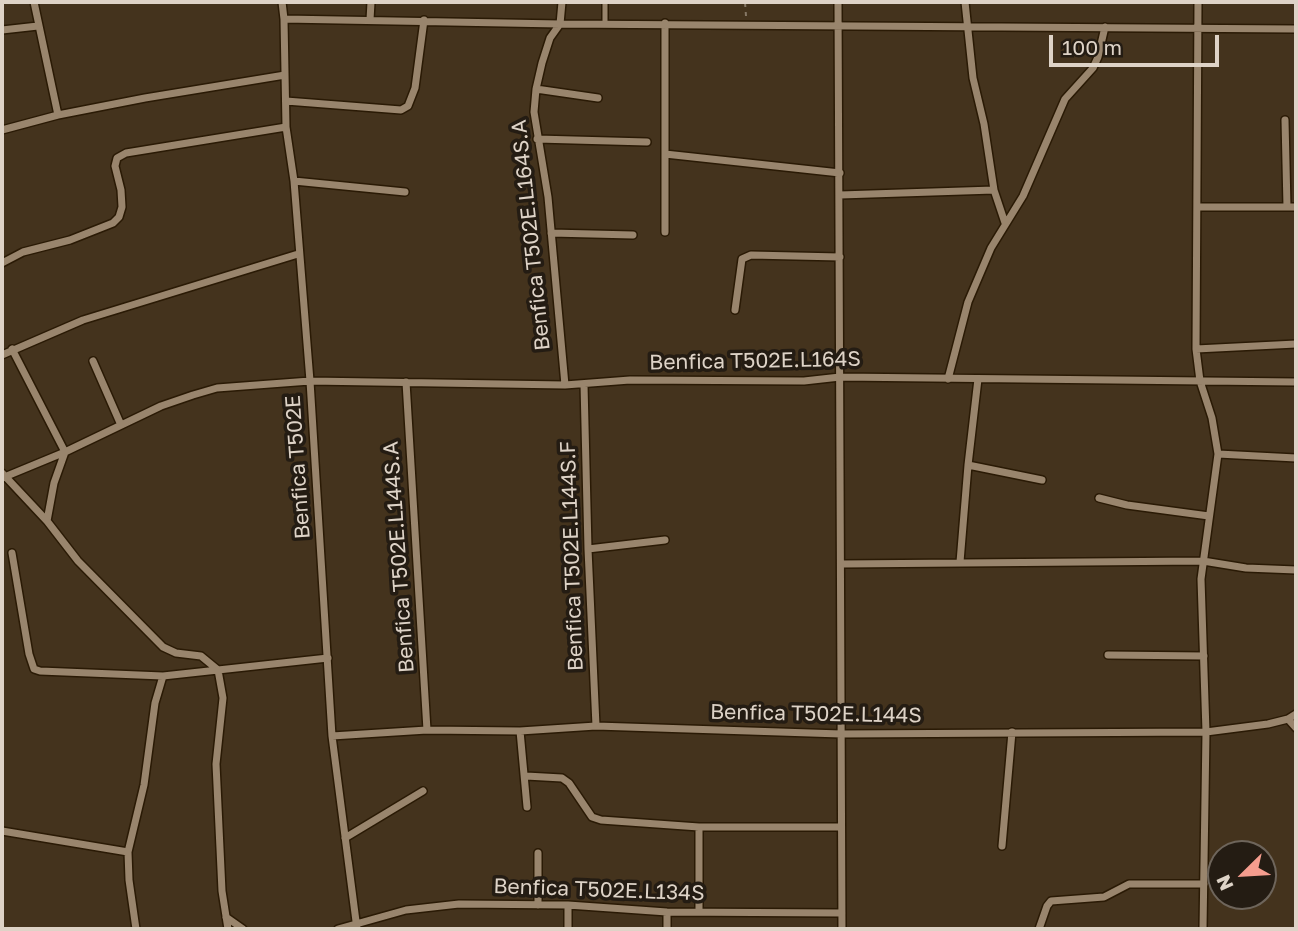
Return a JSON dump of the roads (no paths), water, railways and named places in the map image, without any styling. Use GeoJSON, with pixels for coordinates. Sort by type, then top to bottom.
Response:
{"type":"FeatureCollection","features":[{"type":"Feature","properties":{"kind":"street"},"geometry":{"type":"LineString","coordinates":[[34,2],[58,115]]}},
{"type":"Feature","properties":{"kind":"street","name":"Benfica T502E"},"geometry":{"type":"LineString","coordinates":[[282,2],[286,127],[294,181],[310,381],[332,736],[356,926]]}},
{"type":"Feature","properties":{"kind":"street"},"geometry":{"type":"LineString","coordinates":[[370,20],[371,2]]}},
{"type":"Feature","properties":{"kind":"street","name":"Benfica T502E.L164S.A"},"geometry":{"type":"LineString","coordinates":[[562,2],[560,24],[550,38],[536,89],[534,112],[551,233],[565,385]]}},
{"type":"Feature","properties":{"kind":"street"},"geometry":{"type":"LineString","coordinates":[[838,2],[842,929]]}},
{"type":"Feature","properties":{"kind":"street"},"geometry":{"type":"LineString","coordinates":[[965,2],[973,78],[984,124],[994,190],[1005,223]]}},
{"type":"Feature","properties":{"kind":"street"},"geometry":{"type":"LineString","coordinates":[[1198,2],[1196,349],[1200,382],[1212,418],[1218,454],[1203,561],[1206,732],[1203,929]]}},
{"type":"Feature","properties":{"kind":"street"},"geometry":{"type":"LineString","coordinates":[[284,19],[560,24],[1296,29]]}},
{"type":"Feature","properties":{"kind":"street"},"geometry":{"type":"LineString","coordinates":[[286,101],[401,110],[408,106],[415,88],[424,20]]}},
{"type":"Feature","properties":{"kind":"street"},"geometry":{"type":"LineString","coordinates":[[665,23],[665,232]]}},
{"type":"Feature","properties":{"kind":"street"},"geometry":{"type":"LineString","coordinates":[[2,30],[38,26]]}},
{"type":"Feature","properties":{"kind":"street"},"geometry":{"type":"LineString","coordinates":[[948,379],[968,302],[991,247],[1023,196],[1065,99],[1093,68],[1105,27]]}},
{"type":"Feature","properties":{"kind":"street"},"geometry":{"type":"LineString","coordinates":[[2,130],[58,115],[285,75]]}},
{"type":"Feature","properties":{"kind":"street"},"geometry":{"type":"LineString","coordinates":[[536,89],[598,98]]}},
{"type":"Feature","properties":{"kind":"street"},"geometry":{"type":"LineString","coordinates":[[1285,120],[1287,207]]}},
{"type":"Feature","properties":{"kind":"street"},"geometry":{"type":"LineString","coordinates":[[2,263],[23,251],[70,240],[113,223],[119,217],[122,207],[115,166],[117,158],[125,153],[286,127]]}},
{"type":"Feature","properties":{"kind":"street"},"geometry":{"type":"LineString","coordinates":[[537,139],[647,142]]}},
{"type":"Feature","properties":{"kind":"street"},"geometry":{"type":"LineString","coordinates":[[665,154],[840,173]]}},
{"type":"Feature","properties":{"kind":"street"},"geometry":{"type":"LineString","coordinates":[[294,181],[405,192]]}},
{"type":"Feature","properties":{"kind":"street"},"geometry":{"type":"LineString","coordinates":[[840,195],[994,190]]}},
{"type":"Feature","properties":{"kind":"street"},"geometry":{"type":"LineString","coordinates":[[1197,207],[1296,207]]}},
{"type":"Feature","properties":{"kind":"street"},"geometry":{"type":"LineString","coordinates":[[551,233],[633,235]]}},
{"type":"Feature","properties":{"kind":"street"},"geometry":{"type":"LineString","coordinates":[[2,355],[83,320],[298,254]]}},
{"type":"Feature","properties":{"kind":"street"},"geometry":{"type":"LineString","coordinates":[[735,310],[742,259],[751,254],[839,257]]}},
{"type":"Feature","properties":{"kind":"street"},"geometry":{"type":"LineString","coordinates":[[1196,349],[1296,344]]}},
{"type":"Feature","properties":{"kind":"street"},"geometry":{"type":"LineString","coordinates":[[12,349],[65,453],[54,483],[47,521]]}},
{"type":"Feature","properties":{"kind":"street"},"geometry":{"type":"LineString","coordinates":[[93,361],[121,425]]}},
{"type":"Feature","properties":{"kind":"street","name":"Benfica T502E.L164S"},"geometry":{"type":"LineString","coordinates":[[3,475],[65,453],[161,406],[217,388],[310,381],[565,385],[672,379],[804,381],[840,377],[1296,382]]}},
{"type":"Feature","properties":{"kind":"street"},"geometry":{"type":"LineString","coordinates":[[960,562],[978,379]]}},
{"type":"Feature","properties":{"kind":"street","name":"Benfica T502E.L144S.A"},"geometry":{"type":"LineString","coordinates":[[406,382],[427,730]]}},
{"type":"Feature","properties":{"kind":"street","name":"Benfica T502E.L144S.F"},"geometry":{"type":"LineString","coordinates":[[584,384],[587,549],[596,726]]}},
{"type":"Feature","properties":{"kind":"street"},"geometry":{"type":"LineString","coordinates":[[1218,454],[1296,458]]}},
{"type":"Feature","properties":{"kind":"street"},"geometry":{"type":"LineString","coordinates":[[968,465],[1042,480]]}},
{"type":"Feature","properties":{"kind":"street"},"geometry":{"type":"LineString","coordinates":[[3,475],[47,521],[78,561],[163,647],[176,653],[201,656],[218,670],[223,698],[216,764],[222,891],[228,929]]}},
{"type":"Feature","properties":{"kind":"street"},"geometry":{"type":"LineString","coordinates":[[1099,498],[1127,505],[1209,516]]}},
{"type":"Feature","properties":{"kind":"street"},"geometry":{"type":"LineString","coordinates":[[587,549],[665,541]]}},
{"type":"Feature","properties":{"kind":"street"},"geometry":{"type":"LineString","coordinates":[[12,553],[29,654],[34,669],[40,671],[163,676],[328,658]]}},
{"type":"Feature","properties":{"kind":"street"},"geometry":{"type":"LineString","coordinates":[[842,564],[1203,561],[1246,568],[1296,570]]}},
{"type":"Feature","properties":{"kind":"street"},"geometry":{"type":"LineString","coordinates":[[1108,655],[1204,656]]}},
{"type":"Feature","properties":{"kind":"street"},"geometry":{"type":"LineString","coordinates":[[136,929],[128,852],[144,786],[155,703],[163,676]]}},
{"type":"Feature","properties":{"kind":"street","name":"Benfica T502E.L144S"},"geometry":{"type":"LineString","coordinates":[[332,736],[427,730],[520,731],[596,726],[841,734],[1206,732],[1288,719],[1296,714]]}},
{"type":"Feature","properties":{"kind":"street"},"geometry":{"type":"LineString","coordinates":[[1288,719],[1296,728]]}},
{"type":"Feature","properties":{"kind":"street"},"geometry":{"type":"LineString","coordinates":[[520,731],[527,807]]}},
{"type":"Feature","properties":{"kind":"street"},"geometry":{"type":"LineString","coordinates":[[1002,846],[1012,732]]}},
{"type":"Feature","properties":{"kind":"street"},"geometry":{"type":"LineString","coordinates":[[526,776],[562,778],[569,783],[592,817],[601,820],[699,827],[841,827]]}},
{"type":"Feature","properties":{"kind":"street"},"geometry":{"type":"LineString","coordinates":[[345,838],[423,791]]}},
{"type":"Feature","properties":{"kind":"street"},"geometry":{"type":"LineString","coordinates":[[699,827],[699,911]]}},
{"type":"Feature","properties":{"kind":"street"},"geometry":{"type":"LineString","coordinates":[[2,831],[128,852]]}},
{"type":"Feature","properties":{"kind":"street"},"geometry":{"type":"LineString","coordinates":[[538,853],[538,905]]}},
{"type":"Feature","properties":{"kind":"street"},"geometry":{"type":"LineString","coordinates":[[1038,929],[1051,901],[1104,897],[1129,884],[1204,884]]}},
{"type":"Feature","properties":{"kind":"street","name":"Benfica T502E.L134S"},"geometry":{"type":"LineString","coordinates":[[338,929],[407,910],[459,904],[568,905],[667,912],[842,913]]}},
{"type":"Feature","properties":{"kind":"street"},"geometry":{"type":"LineString","coordinates":[[568,905],[568,929]]}},
{"type":"Feature","properties":{"kind":"street"},"geometry":{"type":"LineString","coordinates":[[667,912],[667,929]]}},
{"type":"Feature","properties":{"kind":"street"},"geometry":{"type":"LineString","coordinates":[[226,916],[243,929]]}},
{"type":"Feature","properties":{"kind":"lane"},"geometry":{"type":"LineString","coordinates":[[605,2],[605,23]]}}]}
